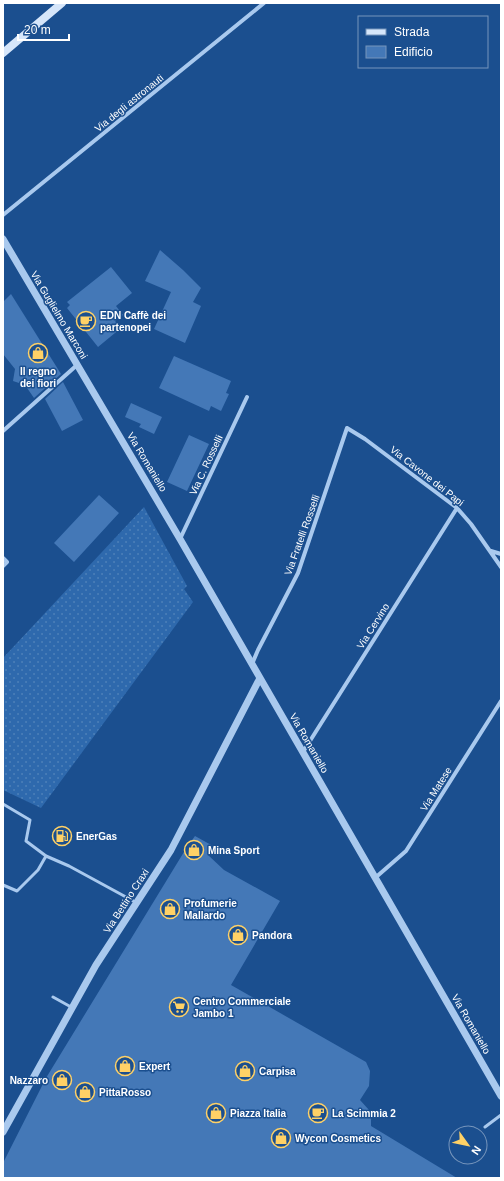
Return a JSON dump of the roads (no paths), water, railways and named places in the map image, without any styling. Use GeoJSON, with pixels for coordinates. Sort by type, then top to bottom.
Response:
{"type":"FeatureCollection","features":[{"type":"Feature","properties":{"kind":"main road"},"geometry":{"type":"LineString","coordinates":[[3,54],[62,3]]}},
{"type":"Feature","properties":{"kind":"street","name":"Via degli astronauti"},"geometry":{"type":"LineString","coordinates":[[3,215],[264,3]]}},
{"type":"Feature","properties":{"kind":"street","name":"Via Guglielmo Marconi"},"geometry":{"type":"LineString","coordinates":[[3,239],[98,401]]}},
{"type":"Feature","properties":{"kind":"street"},"geometry":{"type":"LineString","coordinates":[[3,431],[77,365]]}},
{"type":"Feature","properties":{"kind":"street","name":"Via C. Rosselli"},"geometry":{"type":"LineString","coordinates":[[180,539],[247,397]]}},
{"type":"Feature","properties":{"kind":"street","name":"Via Romaniello"},"geometry":{"type":"LineString","coordinates":[[98,401],[180,539],[501,1096]]}},
{"type":"Feature","properties":{"kind":"street","name":"Via Cavone dei Papi"},"geometry":{"type":"LineString","coordinates":[[347,428],[365,439],[457,508],[471,524],[501,567]]}},
{"type":"Feature","properties":{"kind":"street","name":"Via Fratelli Rosselli"},"geometry":{"type":"LineString","coordinates":[[252,664],[298,573],[347,428]]}},
{"type":"Feature","properties":{"kind":"street","name":"Via Cervino"},"geometry":{"type":"LineString","coordinates":[[302,752],[457,508]]}},
{"type":"Feature","properties":{"kind":"street"},"geometry":{"type":"LineString","coordinates":[[491,551],[501,554]]}},
{"type":"Feature","properties":{"kind":"street"},"geometry":{"type":"LineString","coordinates":[[3,558],[7,562],[3,566]]}},
{"type":"Feature","properties":{"kind":"street","name":"Via Bettino Craxi"},"geometry":{"type":"LineString","coordinates":[[3,1132],[71,1007],[96,965],[172,850],[260,678]]}},
{"type":"Feature","properties":{"kind":"street","name":"Via Matese"},"geometry":{"type":"LineString","coordinates":[[375,878],[406,850],[501,701]]}},
{"type":"Feature","properties":{"kind":"lane"},"geometry":{"type":"LineString","coordinates":[[3,804],[30,820],[26,842],[46,856],[69,866],[137,903]]}},
{"type":"Feature","properties":{"kind":"lane"},"geometry":{"type":"LineString","coordinates":[[3,885],[17,891],[38,870],[46,856]]}},
{"type":"Feature","properties":{"kind":"lane"},"geometry":{"type":"LineString","coordinates":[[53,998],[71,1007]]}},
{"type":"Feature","properties":{"kind":"lane"},"geometry":{"type":"LineString","coordinates":[[488,1125],[501,1115]]}},
{"type":"Feature","properties":{"kind":"place","name":"EDN Caffè dei partenopei"},"geometry":{"type":"Point","coordinates":[86,321]}},
{"type":"Feature","properties":{"kind":"place","name":"Il regno dei fiori"},"geometry":{"type":"Point","coordinates":[38,353]}},
{"type":"Feature","properties":{"kind":"place","name":"EnerGas"},"geometry":{"type":"Point","coordinates":[62,836]}},
{"type":"Feature","properties":{"kind":"place","name":"Mina Sport"},"geometry":{"type":"Point","coordinates":[194,850]}},
{"type":"Feature","properties":{"kind":"place","name":"Profumerie Mallardo"},"geometry":{"type":"Point","coordinates":[170,909]}},
{"type":"Feature","properties":{"kind":"place","name":"Pandora"},"geometry":{"type":"Point","coordinates":[238,935]}},
{"type":"Feature","properties":{"kind":"place","name":"Centro Commerciale Jambo 1"},"geometry":{"type":"Point","coordinates":[179,1007]}},
{"type":"Feature","properties":{"kind":"place","name":"Expert"},"geometry":{"type":"Point","coordinates":[125,1066]}},
{"type":"Feature","properties":{"kind":"place","name":"Carpisa"},"geometry":{"type":"Point","coordinates":[245,1071]}},
{"type":"Feature","properties":{"kind":"place","name":"Nazzaro"},"geometry":{"type":"Point","coordinates":[62,1080]}},
{"type":"Feature","properties":{"kind":"place","name":"PittaRosso"},"geometry":{"type":"Point","coordinates":[85,1092]}},
{"type":"Feature","properties":{"kind":"place","name":"Piazza Italia"},"geometry":{"type":"Point","coordinates":[216,1113]}},
{"type":"Feature","properties":{"kind":"place","name":"La Scimmia 2"},"geometry":{"type":"Point","coordinates":[318,1113]}},
{"type":"Feature","properties":{"kind":"place","name":"Wycon Cosmetics"},"geometry":{"type":"Point","coordinates":[281,1138]}}]}
